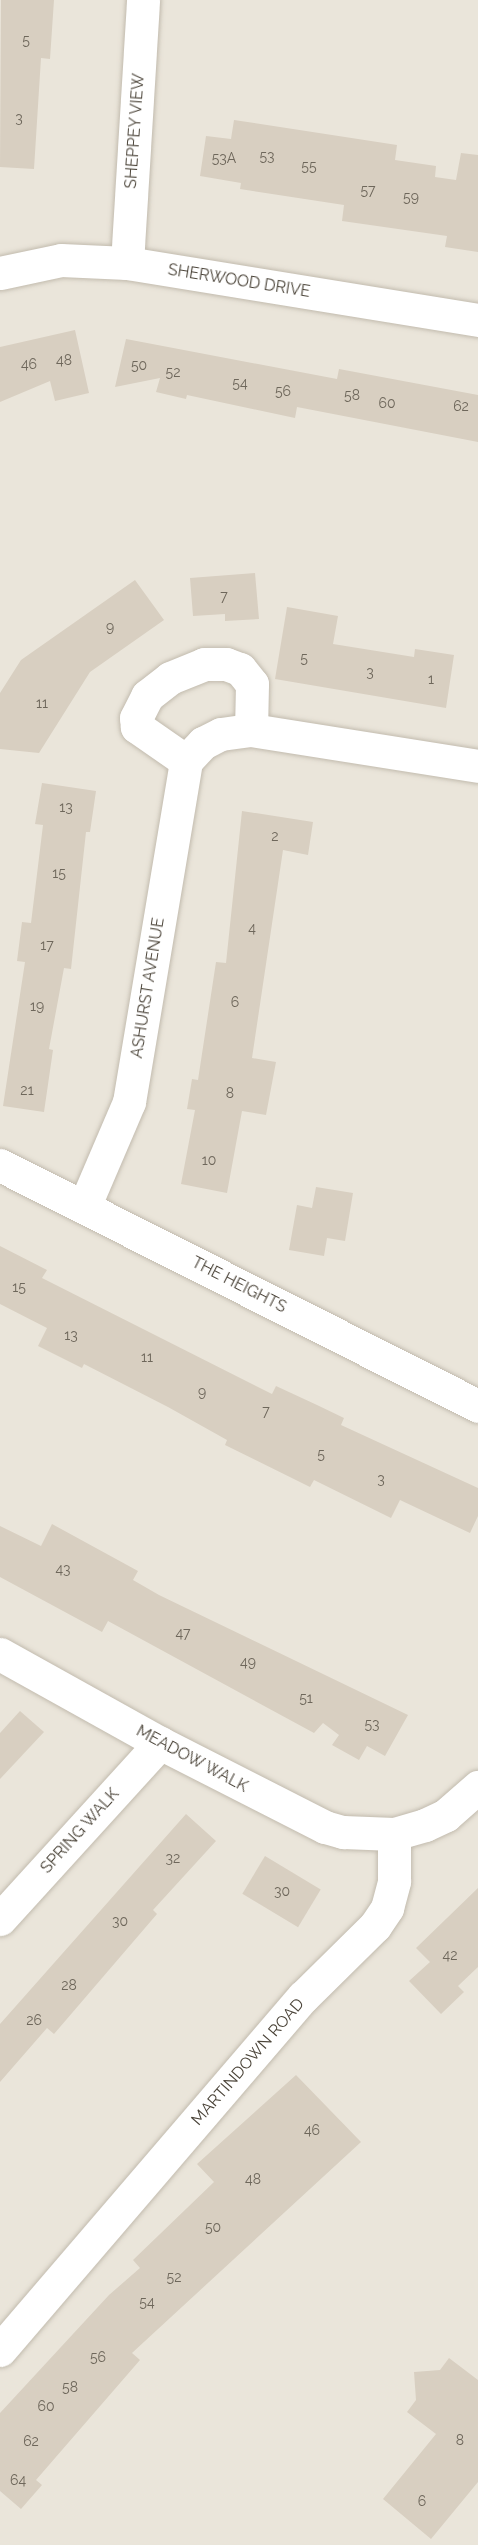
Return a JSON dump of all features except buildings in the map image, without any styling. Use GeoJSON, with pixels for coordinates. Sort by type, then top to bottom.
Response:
{"type":"FeatureCollection","features":[{"type":"Feature","properties":{"kind":"street","name":"SHEPPEY VIEW"},"geometry":{"type":"LineString","coordinates":[[127,263],[143,0]]}},
{"type":"Feature","properties":{"kind":"street","name":"SHERWOOD DRIVE"},"geometry":{"type":"LineString","coordinates":[[0,273],[61,261],[127,263],[478,320]]}},
{"type":"Feature","properties":{"kind":"street"},"geometry":{"type":"LineString","coordinates":[[251,730],[252,684],[240,669],[226,664],[204,664],[170,678],[147,696],[136,718],[137,727],[186,761],[203,743],[221,734],[251,730],[478,766]]}},
{"type":"Feature","properties":{"kind":"street","name":"ASHURST AVENUE"},"geometry":{"type":"LineString","coordinates":[[84,1207],[129,1102],[186,761]]}},
{"type":"Feature","properties":{"kind":"street","name":"THE HEIGHTS"},"geometry":{"type":"LineString","coordinates":[[0,1165],[478,1406]]}},
{"type":"Feature","properties":{"kind":"street","name":"MEADOW WALK"},"geometry":{"type":"LineString","coordinates":[[0,1654],[160,1743],[325,1827],[369,1835],[394,1834]]}},
{"type":"Feature","properties":{"kind":"street","name":"SPRING WALK"},"geometry":{"type":"LineString","coordinates":[[0,1919],[160,1743]]}},
{"type":"Feature","properties":{"kind":"street"},"geometry":{"type":"LineString","coordinates":[[394,1834],[446,1815],[478,1787]]}},
{"type":"Feature","properties":{"kind":"street","name":"MARTINDOWN ROAD"},"geometry":{"type":"LineString","coordinates":[[0,2350],[303,1997],[375,1926],[387,1908],[394,1881],[394,1834]]}},
{"type":"Feature","properties":{"kind":"shaded area"},"geometry":{"type":"Polygon","coordinates":[[[0,0],[478,0],[478,2545],[0,2545],[0,0]]]}}]}
